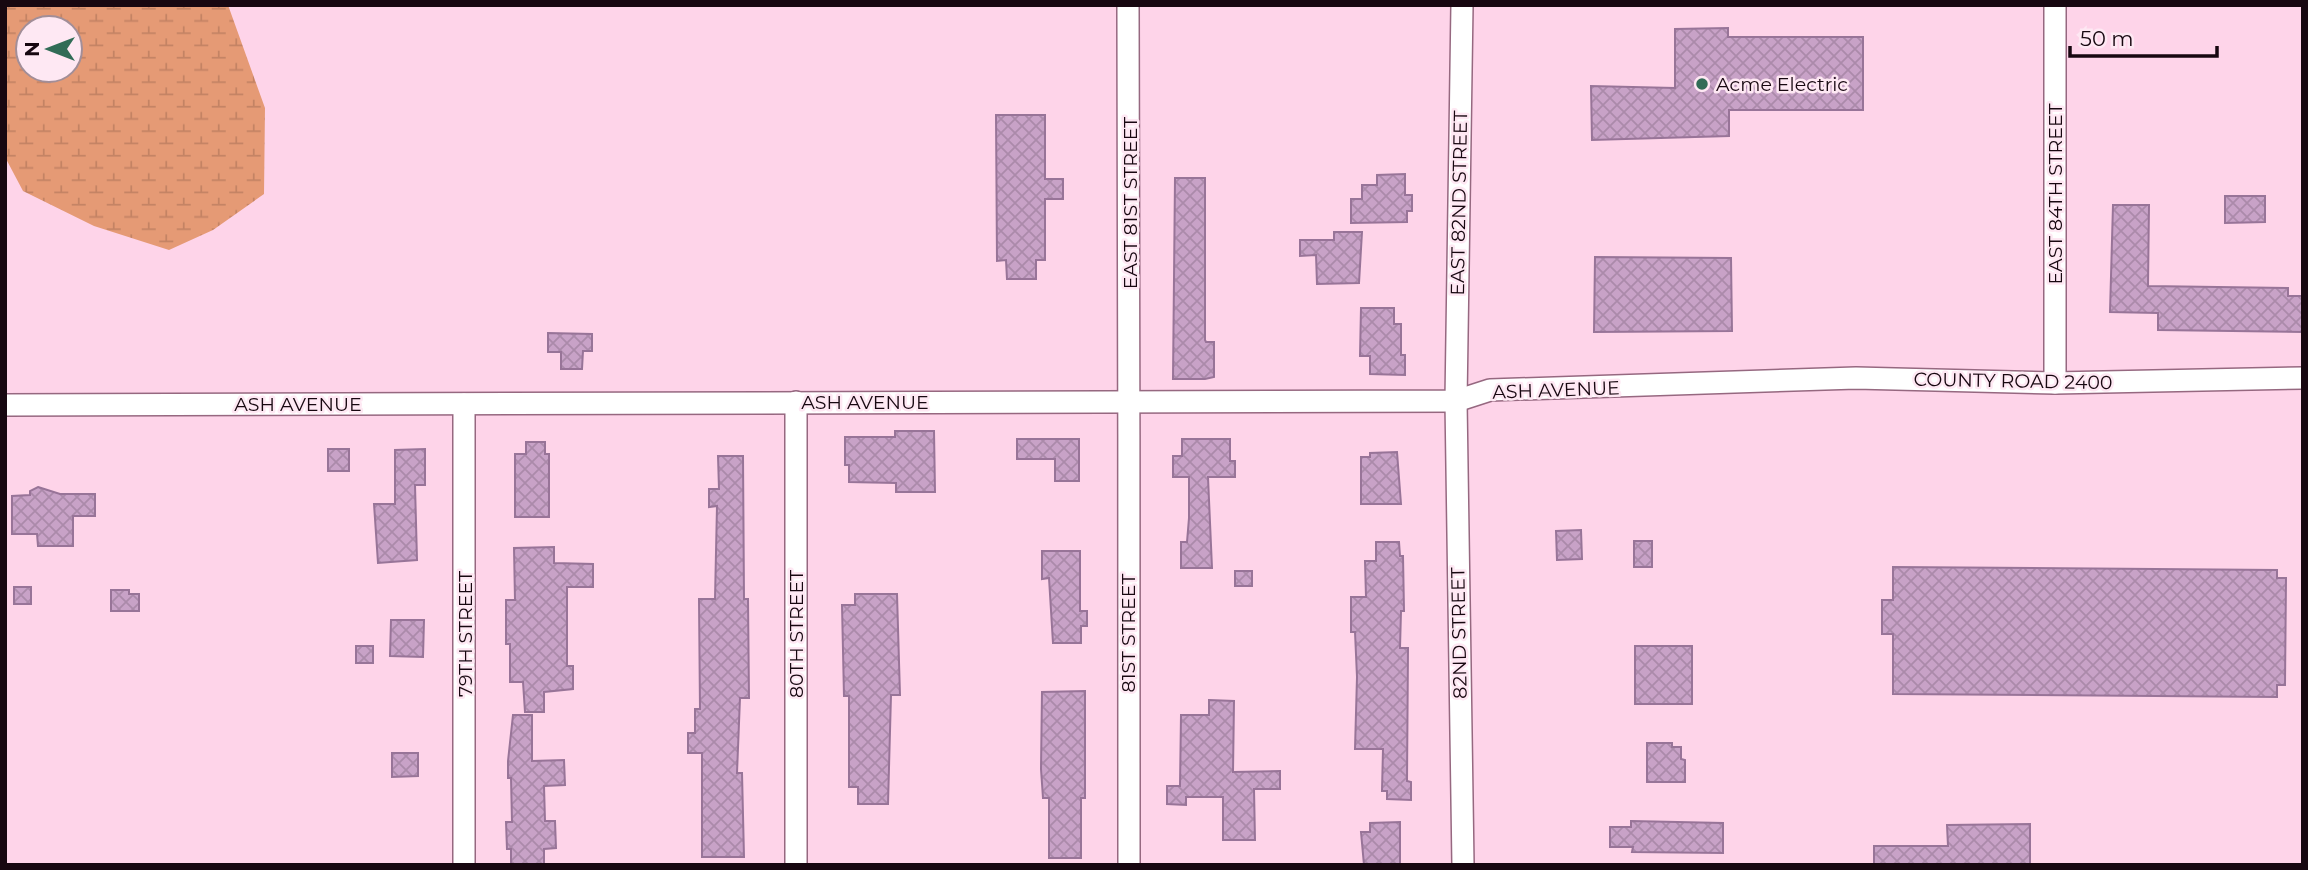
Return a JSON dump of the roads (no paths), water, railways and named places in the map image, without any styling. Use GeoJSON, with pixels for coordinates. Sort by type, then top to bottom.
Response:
{"type":"FeatureCollection","features":[{"type":"Feature","properties":{"kind":"street","name":"EAST 81ST STREET"},"geometry":{"type":"LineString","coordinates":[[1128,5],[1131,402]]}},
{"type":"Feature","properties":{"kind":"street","name":"EAST 82ND STREET"},"geometry":{"type":"LineString","coordinates":[[1456,401],[1462,5]]}},
{"type":"Feature","properties":{"kind":"street","name":"EAST 84TH STREET"},"geometry":{"type":"LineString","coordinates":[[2055,5],[2055,383]]}},
{"type":"Feature","properties":{"kind":"street","name":"COUNTY ROAD 2400"},"geometry":{"type":"LineString","coordinates":[[1723,384],[1856,378],[2055,383],[2303,378]]}},
{"type":"Feature","properties":{"kind":"street","name":"ASH AVENUE"},"geometry":{"type":"LineString","coordinates":[[5,405],[1456,401],[1490,390],[1723,384]]}},
{"type":"Feature","properties":{"kind":"street","name":"82ND STREET"},"geometry":{"type":"LineString","coordinates":[[1456,401],[1463,865]]}},
{"type":"Feature","properties":{"kind":"street","name":"80TH STREET"},"geometry":{"type":"LineString","coordinates":[[796,402],[796,865]]}},
{"type":"Feature","properties":{"kind":"street","name":"81ST STREET"},"geometry":{"type":"LineString","coordinates":[[1129,865],[1128,497],[1131,402]]}},
{"type":"Feature","properties":{"kind":"street","name":"79TH STREET"},"geometry":{"type":"LineString","coordinates":[[464,404],[464,865]]}},
{"type":"Feature","properties":{"kind":"place","name":"Acme Electric"},"geometry":{"type":"Point","coordinates":[1702,84]}}]}
